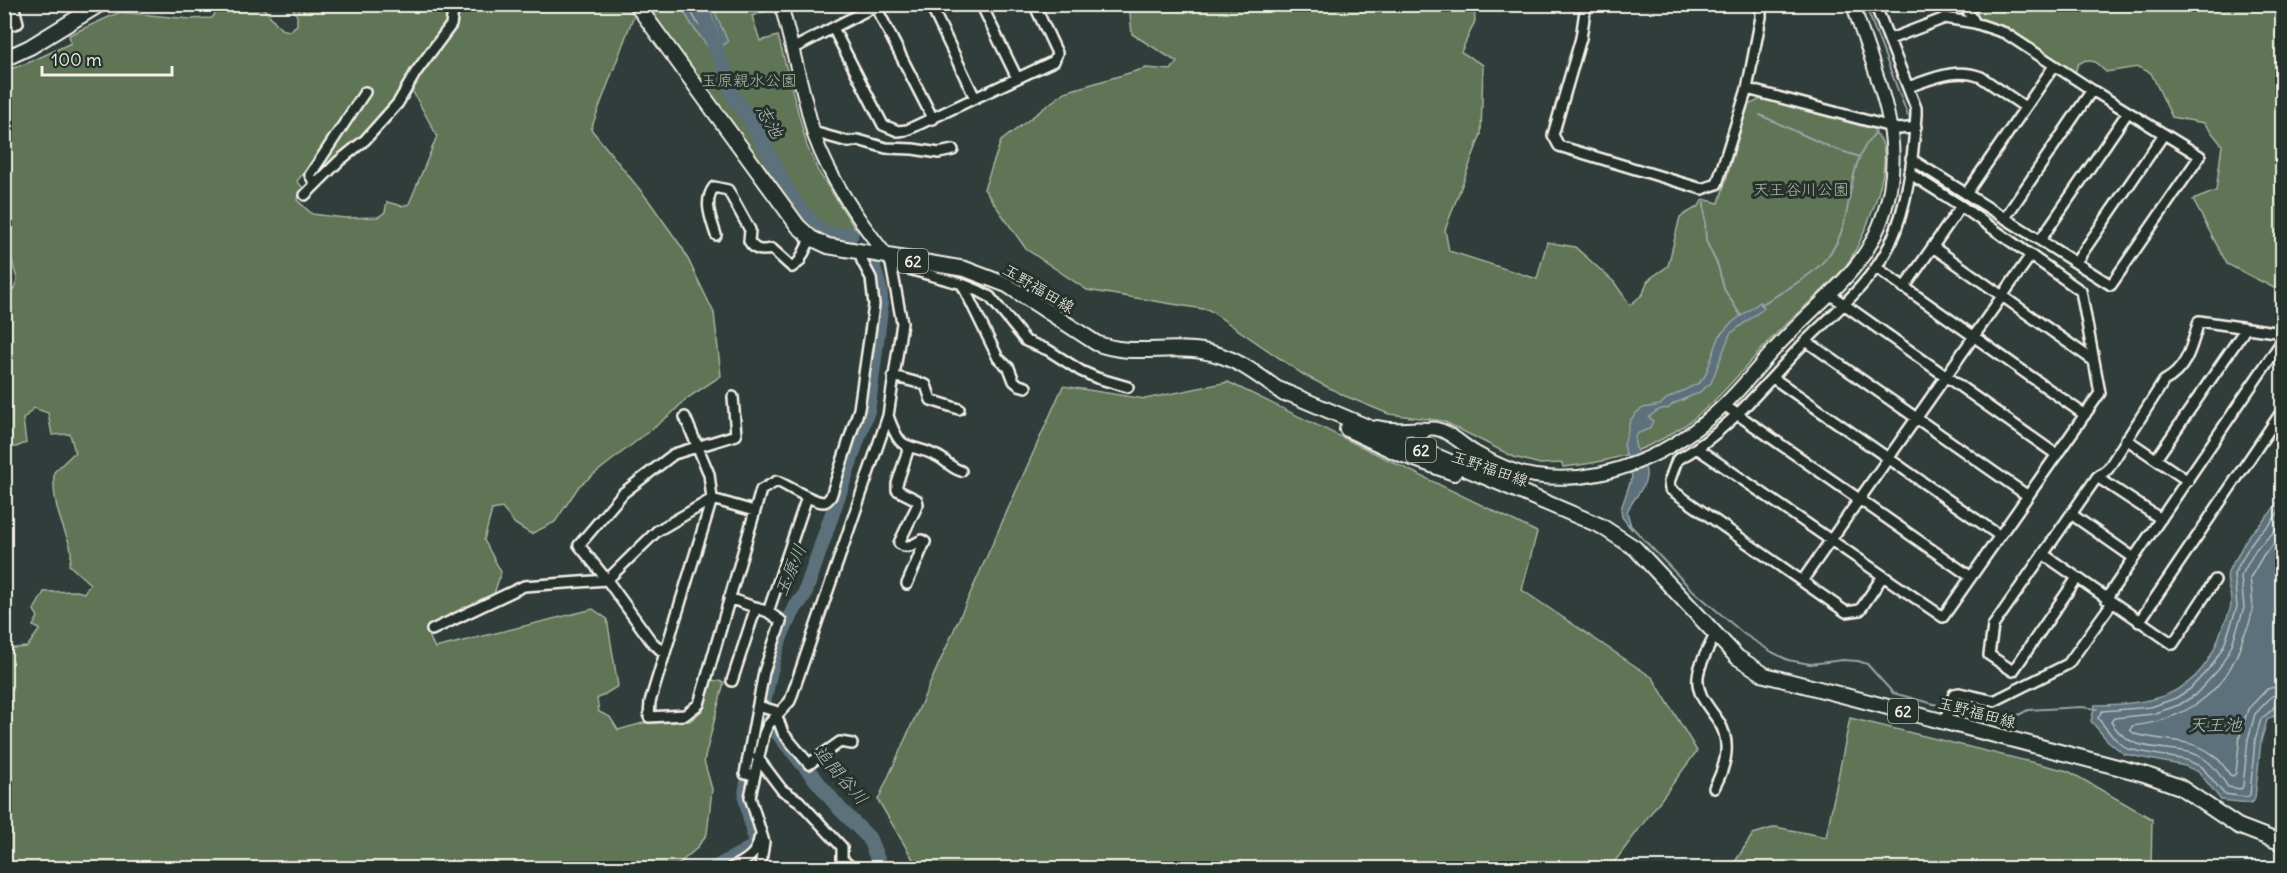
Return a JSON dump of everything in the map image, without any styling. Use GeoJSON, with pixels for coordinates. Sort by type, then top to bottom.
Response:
{"type":"FeatureCollection","features":[{"type":"Feature","properties":{"kind":"main road"},"geometry":{"type":"LineString","coordinates":[[4,59],[30,47],[100,4]]}},
{"type":"Feature","properties":{"kind":"main road","name":"玉野福田線"},"geometry":{"type":"LineString","coordinates":[[636,4],[798,226],[811,238],[828,246],[889,259],[965,269],[997,280],[1096,343],[1108,348],[1192,350],[1220,355],[1244,365],[1297,404],[1380,445],[1413,453]]}},
{"type":"Feature","properties":{"kind":"main road","name":"玉野福田線"},"geometry":{"type":"LineString","coordinates":[[1278,389],[1413,453],[1601,526],[1635,548],[1737,657],[1750,667],[1773,678],[1947,716],[2144,774],[2180,787],[2238,825],[2283,843]]}},
{"type":"Feature","properties":{"kind":"street"},"geometry":{"type":"LineString","coordinates":[[4,27],[18,23],[13,4]]}},
{"type":"Feature","properties":{"kind":"street"},"geometry":{"type":"LineString","coordinates":[[305,195],[315,183],[366,140],[398,104],[416,72],[451,25],[454,4]]}},
{"type":"Feature","properties":{"kind":"street"},"geometry":{"type":"LineString","coordinates":[[755,752],[773,720],[790,701],[888,416],[902,323],[889,259],[861,223],[821,154],[813,132],[781,4]]}},
{"type":"Feature","properties":{"kind":"street"},"geometry":{"type":"LineString","coordinates":[[930,4],[975,98]]}},
{"type":"Feature","properties":{"kind":"street"},"geometry":{"type":"LineString","coordinates":[[981,4],[1017,78]]}},
{"type":"Feature","properties":{"kind":"street"},"geometry":{"type":"LineString","coordinates":[[833,28],[883,125],[898,131],[908,130],[1054,61],[1057,53],[1034,4]]}},
{"type":"Feature","properties":{"kind":"street"},"geometry":{"type":"LineString","coordinates":[[1586,4],[1581,38],[1553,135],[1559,146],[1702,189],[1717,184],[1747,89],[1761,17],[1761,4]]}},
{"type":"Feature","properties":{"kind":"street"},"geometry":{"type":"LineString","coordinates":[[1333,414],[1386,430],[1413,427],[1436,429],[1495,463],[1532,475],[1565,477],[1590,475],[1635,463],[1672,446],[1697,429],[1724,405],[1785,338],[1855,269],[1881,218],[1890,190],[1893,168],[1891,126],[1887,105],[1852,4]]}},
{"type":"Feature","properties":{"kind":"street"},"geometry":{"type":"LineString","coordinates":[[1677,460],[1698,448],[1736,414],[1844,304],[1877,268],[1898,223],[1910,173],[1916,108],[1875,4]]}},
{"type":"Feature","properties":{"kind":"street"},"geometry":{"type":"LineString","coordinates":[[1964,4],[1975,23]]}},
{"type":"Feature","properties":{"kind":"street"},"geometry":{"type":"LineString","coordinates":[[792,49],[877,6],[933,118]]}},
{"type":"Feature","properties":{"kind":"street"},"geometry":{"type":"LineString","coordinates":[[1890,39],[1945,18],[1975,23],[2005,33],[2200,156],[2111,285],[2042,239],[1911,159]]}},
{"type":"Feature","properties":{"kind":"street"},"geometry":{"type":"LineString","coordinates":[[1966,194],[2054,66]]}},
{"type":"Feature","properties":{"kind":"street"},"geometry":{"type":"LineString","coordinates":[[1908,87],[1949,73],[1973,74],[1981,76],[2025,107]]}},
{"type":"Feature","properties":{"kind":"street"},"geometry":{"type":"LineString","coordinates":[[1747,89],[1899,129],[1916,127]]}},
{"type":"Feature","properties":{"kind":"street"},"geometry":{"type":"LineString","coordinates":[[2005,218],[2092,90]]}},
{"type":"Feature","properties":{"kind":"street"},"geometry":{"type":"LineString","coordinates":[[315,183],[310,175],[365,92]]}},
{"type":"Feature","properties":{"kind":"street"},"geometry":{"type":"LineString","coordinates":[[2042,239],[2128,112]]}},
{"type":"Feature","properties":{"kind":"street"},"geometry":{"type":"LineString","coordinates":[[813,132],[849,142],[858,140],[886,148],[939,153],[953,150]]}},
{"type":"Feature","properties":{"kind":"street"},"geometry":{"type":"LineString","coordinates":[[2076,262],[2164,135]]}},
{"type":"Feature","properties":{"kind":"street"},"geometry":{"type":"LineString","coordinates":[[1698,448],[1943,617],[2100,393],[2081,291],[1961,206],[1910,173]]}},
{"type":"Feature","properties":{"kind":"street"},"geometry":{"type":"LineString","coordinates":[[716,235],[708,208],[714,187],[728,190],[750,230],[749,242],[753,248],[760,251],[772,249],[792,267],[798,262],[811,238]]}},
{"type":"Feature","properties":{"kind":"street"},"geometry":{"type":"LineString","coordinates":[[1904,288],[1961,206]]}},
{"type":"Feature","properties":{"kind":"street"},"geometry":{"type":"LineString","coordinates":[[1933,247],[2094,361]]}},
{"type":"Feature","properties":{"kind":"street"},"geometry":{"type":"LineString","coordinates":[[685,417],[709,474],[712,499],[664,653],[647,713],[649,717],[685,715],[699,704],[761,490],[777,481],[807,497],[823,502],[831,496],[859,409],[874,305],[871,278],[860,252]]}},
{"type":"Feature","properties":{"kind":"street"},"geometry":{"type":"LineString","coordinates":[[1802,581],[2031,255]]}},
{"type":"Feature","properties":{"kind":"street"},"geometry":{"type":"LineString","coordinates":[[889,259],[962,284],[990,297],[1026,341],[1048,350],[1097,378],[1128,387]]}},
{"type":"Feature","properties":{"kind":"street"},"geometry":{"type":"LineString","coordinates":[[1877,268],[2085,415]]}},
{"type":"Feature","properties":{"kind":"street"},"geometry":{"type":"LineString","coordinates":[[962,284],[998,358],[1009,368],[1014,381],[1026,387]]}},
{"type":"Feature","properties":{"kind":"street"},"geometry":{"type":"LineString","coordinates":[[1831,295],[2057,455]]}},
{"type":"Feature","properties":{"kind":"street"},"geometry":{"type":"LineString","coordinates":[[2077,578],[2013,671],[1989,655],[1993,626],[2097,477],[2108,469],[2164,381],[2175,376],[2188,356],[2199,321],[2283,333]]}},
{"type":"Feature","properties":{"kind":"street"},"geometry":{"type":"LineString","coordinates":[[2156,459],[2246,328]]}},
{"type":"Feature","properties":{"kind":"street"},"geometry":{"type":"LineString","coordinates":[[1806,341],[2028,496]]}},
{"type":"Feature","properties":{"kind":"street"},"geometry":{"type":"LineString","coordinates":[[1947,716],[1954,694],[1994,701],[2068,664],[2134,558],[2283,341]]}},
{"type":"Feature","properties":{"kind":"street"},"geometry":{"type":"LineString","coordinates":[[893,376],[927,385],[931,400],[959,409]]}},
{"type":"Feature","properties":{"kind":"street"},"geometry":{"type":"LineString","coordinates":[[1773,378],[2000,536]]}},
{"type":"Feature","properties":{"kind":"street"},"geometry":{"type":"LineString","coordinates":[[664,653],[651,641],[579,545],[623,493],[674,454],[736,435],[733,397]]}},
{"type":"Feature","properties":{"kind":"street"},"geometry":{"type":"LineString","coordinates":[[1724,405],[1971,578]]}},
{"type":"Feature","properties":{"kind":"street"},"geometry":{"type":"LineString","coordinates":[[2139,621],[2283,411]]}},
{"type":"Feature","properties":{"kind":"street"},"geometry":{"type":"LineString","coordinates":[[888,416],[899,441],[909,447],[940,457],[947,465],[961,471]]}},
{"type":"Feature","properties":{"kind":"street"},"geometry":{"type":"LineString","coordinates":[[1413,453],[1423,432],[1427,429]]}},
{"type":"Feature","properties":{"kind":"street"},"geometry":{"type":"LineString","coordinates":[[2126,439],[2188,481]]}},
{"type":"Feature","properties":{"kind":"street"},"geometry":{"type":"LineString","coordinates":[[1672,446],[1677,460],[1669,482],[1670,489],[1846,612],[1860,610],[1883,576]]}},
{"type":"Feature","properties":{"kind":"street"},"geometry":{"type":"LineString","coordinates":[[908,584],[925,542],[922,540],[909,547],[899,543],[918,504],[917,500],[897,490],[909,447]]}},
{"type":"Feature","properties":{"kind":"street"},"geometry":{"type":"LineString","coordinates":[[2097,477],[2161,519]]}},
{"type":"Feature","properties":{"kind":"street"},"geometry":{"type":"LineString","coordinates":[[768,612],[807,497]]}},
{"type":"Feature","properties":{"kind":"street"},"geometry":{"type":"LineString","coordinates":[[432,630],[524,586],[607,580],[657,531],[712,499],[754,511]]}},
{"type":"Feature","properties":{"kind":"street"},"geometry":{"type":"LineString","coordinates":[[2071,514],[2134,558]]}},
{"type":"Feature","properties":{"kind":"street"},"geometry":{"type":"LineString","coordinates":[[2043,554],[2173,644],[2215,580]]}},
{"type":"Feature","properties":{"kind":"street"},"geometry":{"type":"LineString","coordinates":[[729,598],[768,612],[781,621],[764,672],[762,707],[749,774],[750,797],[764,842],[760,868]]}},
{"type":"Feature","properties":{"kind":"street"},"geometry":{"type":"LineString","coordinates":[[732,681],[756,607]]}},
{"type":"Feature","properties":{"kind":"street"},"geometry":{"type":"LineString","coordinates":[[1714,788],[1725,762],[1726,750],[1721,725],[1700,696],[1697,678],[1715,635]]}},
{"type":"Feature","properties":{"kind":"street"},"geometry":{"type":"LineString","coordinates":[[762,707],[775,711],[773,720]]}},
{"type":"Feature","properties":{"kind":"street"},"geometry":{"type":"LineString","coordinates":[[773,720],[809,764],[840,742],[852,744]]}},
{"type":"Feature","properties":{"kind":"street"},"geometry":{"type":"LineString","coordinates":[[755,752],[782,790],[799,801],[842,847],[842,859],[852,868]]}},
{"type":"Feature","properties":{"kind":"street"},"geometry":{"type":"LineString","coordinates":[[731,868],[752,855],[757,849],[759,830]]}},
{"type":"Feature","properties":{"kind":"green space","name":"天王谷川公園"},"geometry":{"type":"Polygon","coordinates":[[[1129,4],[1474,5],[1475,21],[1461,52],[1483,65],[1481,134],[1445,230],[1449,251],[1537,279],[1547,242],[1575,247],[1614,282],[1630,305],[1643,294],[1647,282],[1668,266],[1680,217],[1699,206],[1703,199],[1719,203],[1748,105],[1761,99],[1873,129],[1881,140],[1884,153],[1880,187],[1859,243],[1844,268],[1769,341],[1718,397],[1690,422],[1661,440],[1621,456],[1563,467],[1562,463],[1540,464],[1514,457],[1443,421],[1389,414],[1345,396],[1304,375],[1209,310],[1087,290],[1026,249],[984,189],[1001,141],[1065,92],[1146,68],[1171,70],[1177,62],[1132,34],[1129,4]]]}},
{"type":"Feature","properties":{"kind":"green space"},"geometry":{"type":"Polygon","coordinates":[[[221,5],[261,5],[281,29],[289,31],[297,25],[297,16],[291,5],[625,5],[634,15],[591,129],[649,201],[683,249],[714,313],[721,376],[686,399],[671,414],[579,486],[555,522],[531,534],[515,524],[502,508],[492,510],[484,540],[501,572],[494,594],[426,629],[435,648],[593,609],[607,619],[618,686],[597,699],[599,712],[610,717],[618,730],[643,723],[690,721],[703,710],[712,680],[724,682],[704,761],[712,789],[707,834],[696,849],[674,868],[5,868],[5,649],[27,647],[40,629],[33,626],[38,617],[34,610],[44,592],[77,591],[84,593],[90,584],[69,565],[71,549],[55,498],[54,472],[75,452],[70,434],[52,435],[48,413],[34,408],[23,419],[26,443],[5,448],[5,291],[14,289],[17,279],[12,261],[5,259],[5,71],[71,43],[69,35],[120,12],[190,19],[212,18],[221,5]],[[407,81],[380,118],[346,151],[322,170],[318,167],[308,168],[297,181],[303,188],[297,200],[312,214],[345,218],[378,217],[385,212],[387,202],[402,206],[409,204],[437,136],[407,81]]]}},
{"type":"Feature","properties":{"kind":"green space","name":"玉原親水公園"},"geometry":{"type":"Polygon","coordinates":[[[645,5],[770,5],[771,9],[752,16],[760,41],[778,36],[807,146],[818,171],[858,233],[854,239],[847,243],[820,237],[806,226],[794,211],[784,189],[759,160],[645,5]]]}},
{"type":"Feature","properties":{"kind":"green space"},"geometry":{"type":"Polygon","coordinates":[[[1969,5],[2282,5],[2282,292],[2227,264],[2193,200],[2216,191],[2222,145],[2204,123],[2172,117],[2151,73],[2138,67],[2106,72],[2095,62],[2086,60],[2078,64],[2075,73],[1978,18],[1969,5]]]}},
{"type":"Feature","properties":{"kind":"green space"},"geometry":{"type":"Polygon","coordinates":[[[1228,382],[1537,532],[1522,590],[1653,678],[1697,751],[1610,868],[918,868],[878,800],[1063,386],[1145,399],[1228,382]]]}},
{"type":"Feature","properties":{"kind":"green space"},"geometry":{"type":"Polygon","coordinates":[[[1850,718],[2068,771],[2152,819],[2151,868],[1731,868],[1753,834],[1776,827],[1826,837],[1850,718]]]}},
{"type":"Feature","properties":{"kind":"water"},"geometry":{"type":"Polygon","coordinates":[[[680,5],[712,5],[728,42],[712,52],[680,5]]]}},
{"type":"Feature","properties":{"kind":"water"},"geometry":{"type":"Polygon","coordinates":[[[1760,302],[1764,308],[1730,334],[1711,383],[1698,393],[1673,404],[1668,409],[1656,412],[1649,417],[1653,421],[1649,429],[1636,434],[1635,445],[1646,471],[1646,477],[1643,487],[1627,512],[1632,530],[1622,517],[1621,509],[1632,477],[1624,445],[1630,421],[1643,408],[1660,405],[1666,399],[1699,383],[1705,376],[1720,335],[1730,324],[1760,302]]]}},
{"type":"Feature","properties":{"kind":"water","name":"天王池"},"geometry":{"type":"Polygon","coordinates":[[[2282,489],[2282,702],[2277,714],[2267,720],[2261,741],[2253,802],[2221,800],[2199,772],[2185,766],[2124,754],[2107,740],[2091,721],[2095,705],[2155,699],[2187,683],[2200,671],[2212,655],[2229,612],[2231,600],[2227,577],[2229,569],[2244,542],[2274,507],[2282,489]]]}},
{"type":"Feature","properties":{"kind":"waterway","name":"志池"},"geometry":{"type":"LineString","coordinates":[[699,4],[736,101],[751,121],[793,200],[818,230],[828,235],[851,235]]}},
{"type":"Feature","properties":{"kind":"waterway"},"geometry":{"type":"LineString","coordinates":[[1865,4],[1908,116]]}},
{"type":"Feature","properties":{"kind":"waterway"},"geometry":{"type":"LineString","coordinates":[[1760,115],[1832,148],[1860,157]]}},
{"type":"Feature","properties":{"kind":"waterway"},"geometry":{"type":"LineString","coordinates":[[1761,305],[1806,277],[1828,256],[1843,226],[1858,161],[1865,146],[1876,132]]}},
{"type":"Feature","properties":{"kind":"waterway"},"geometry":{"type":"LineString","coordinates":[[1704,202],[1706,241],[1718,266],[1724,289],[1741,316]]}},
{"type":"Feature","properties":{"kind":"waterway","name":"玉原川"},"geometry":{"type":"LineString","coordinates":[[715,868],[753,847],[755,841],[746,790],[775,653],[794,609],[804,596],[868,409],[881,306],[880,290],[873,265]]}},
{"type":"Feature","properties":{"kind":"waterway"},"geometry":{"type":"LineString","coordinates":[[1629,524],[1689,587],[1744,634],[1772,652],[1788,660],[1810,664],[1843,660],[1858,661],[1867,664],[1893,693],[1945,707]]}},
{"type":"Feature","properties":{"kind":"waterway"},"geometry":{"type":"LineString","coordinates":[[1951,708],[2007,721],[2028,710],[2081,707],[2097,709]]}},
{"type":"Feature","properties":{"kind":"waterway","name":"追間谷川"},"geometry":{"type":"LineString","coordinates":[[762,714],[839,808],[869,838],[881,868]]}}]}
